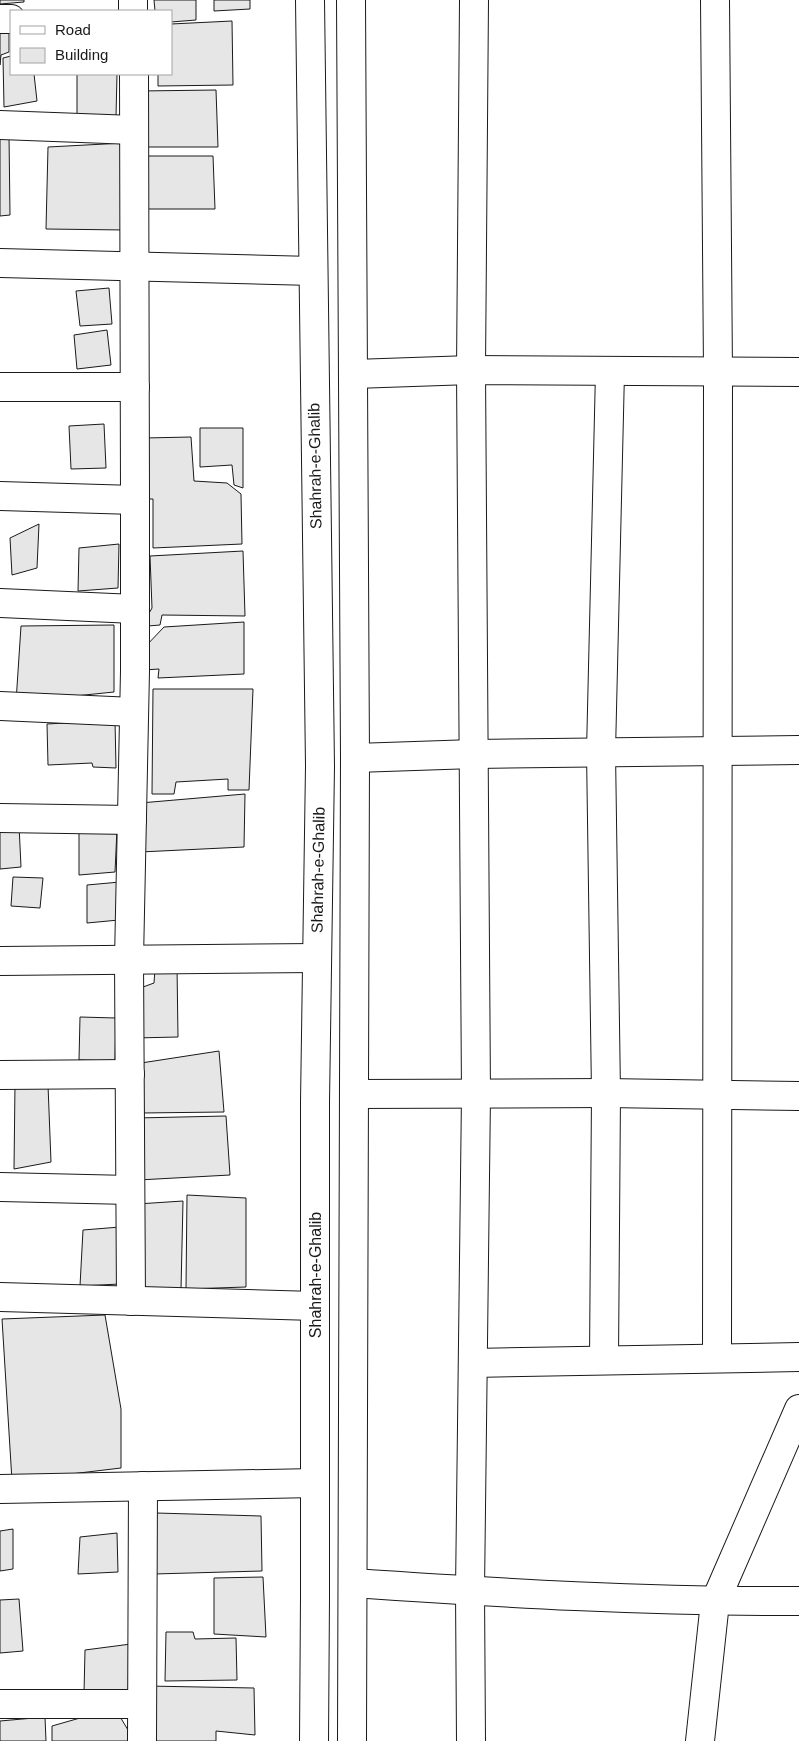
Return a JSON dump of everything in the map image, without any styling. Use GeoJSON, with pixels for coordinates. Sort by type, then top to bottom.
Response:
{"type":"FeatureCollection","features":[{"type":"Feature","properties":{"kind":"street","name":"Shahrah-e-Ghalib"},"geometry":{"type":"LineString","coordinates":[[310,0],[320,766],[317,958],[314,1741]]}},
{"type":"Feature","properties":{"kind":"street"},"geometry":{"type":"LineString","coordinates":[[351,0],[355,758],[352,1741]]}},
{"type":"Feature","properties":{"kind":"street"},"geometry":{"type":"LineString","coordinates":[[471,1741],[470,1591],[476,1094],[471,370],[474,0]]}},
{"type":"Feature","properties":{"kind":"street"},"geometry":{"type":"LineString","coordinates":[[714,0],[718,372],[718,1358]]}},
{"type":"Feature","properties":{"kind":"street"},"geometry":{"type":"LineString","coordinates":[[131,1301],[129,960],[135,609],[134,75]]}},
{"type":"Feature","properties":{"kind":"street"},"geometry":{"type":"LineString","coordinates":[[0,125],[134,130]]}},
{"type":"Feature","properties":{"kind":"street"},"geometry":{"type":"LineString","coordinates":[[0,263],[313,271]]}},
{"type":"Feature","properties":{"kind":"street"},"geometry":{"type":"LineString","coordinates":[[354,374],[471,370],[799,372]]}},
{"type":"Feature","properties":{"kind":"street"},"geometry":{"type":"LineString","coordinates":[[604,1360],[606,1093],[601,752],[610,372]]}},
{"type":"Feature","properties":{"kind":"street"},"geometry":{"type":"LineString","coordinates":[[0,387],[135,388]]}},
{"type":"Feature","properties":{"kind":"street"},"geometry":{"type":"LineString","coordinates":[[0,496],[135,500]]}},
{"type":"Feature","properties":{"kind":"street"},"geometry":{"type":"LineString","coordinates":[[0,603],[135,609]]}},
{"type":"Feature","properties":{"kind":"street"},"geometry":{"type":"LineString","coordinates":[[0,706],[134,712]]}},
{"type":"Feature","properties":{"kind":"street"},"geometry":{"type":"LineString","coordinates":[[355,758],[474,754],[799,750]]}},
{"type":"Feature","properties":{"kind":"street"},"geometry":{"type":"LineString","coordinates":[[0,818],[132,820]]}},
{"type":"Feature","properties":{"kind":"street"},"geometry":{"type":"LineString","coordinates":[[0,961],[317,958]]}},
{"type":"Feature","properties":{"kind":"street"},"geometry":{"type":"LineString","coordinates":[[0,1075],[130,1074]]}},
{"type":"Feature","properties":{"kind":"street"},"geometry":{"type":"LineString","coordinates":[[355,1094],[606,1093],[799,1096]]}},
{"type":"Feature","properties":{"kind":"street"},"geometry":{"type":"LineString","coordinates":[[0,1187],[130,1190]]}},
{"type":"Feature","properties":{"kind":"street"},"geometry":{"type":"LineString","coordinates":[[0,1298],[315,1306]]}},
{"type":"Feature","properties":{"kind":"street"},"geometry":{"type":"LineString","coordinates":[[473,1363],[799,1357]]}},
{"type":"Feature","properties":{"kind":"street"},"geometry":{"type":"LineString","coordinates":[[700,1741],[716,1602],[799,1409]]}},
{"type":"Feature","properties":{"kind":"street"},"geometry":{"type":"LineString","coordinates":[[0,1489],[315,1483]]}},
{"type":"Feature","properties":{"kind":"street"},"geometry":{"type":"LineString","coordinates":[[142,1741],[144,1486]]}},
{"type":"Feature","properties":{"kind":"street"},"geometry":{"type":"LineString","coordinates":[[353,1583],[470,1591],[716,1602],[799,1601]]}},
{"type":"Feature","properties":{"kind":"street"},"geometry":{"type":"LineString","coordinates":[[0,1704],[142,1704]]}},
{"type":"Feature","properties":{"kind":"building"},"geometry":{"type":"Polygon","coordinates":[[[0,0],[24,0],[24,2],[0,4],[0,0]]]}},
{"type":"Feature","properties":{"kind":"building"},"geometry":{"type":"Polygon","coordinates":[[[154,0],[196,0],[196,20],[172,22],[172,10],[155,10],[154,0]]]}},
{"type":"Feature","properties":{"kind":"building"},"geometry":{"type":"Polygon","coordinates":[[[214,0],[250,0],[250,9],[214,11],[214,0]]]}},
{"type":"Feature","properties":{"kind":"building"},"geometry":{"type":"Polygon","coordinates":[[[232,21],[233,85],[158,86],[158,75],[172,75],[172,24],[232,21]]]}},
{"type":"Feature","properties":{"kind":"building"},"geometry":{"type":"Polygon","coordinates":[[[9,26],[9,52],[1,55],[0,65],[0,27],[9,26]]]}},
{"type":"Feature","properties":{"kind":"building"},"geometry":{"type":"Polygon","coordinates":[[[10,56],[10,75],[34,75],[37,101],[4,107],[3,58],[10,56]]]}},
{"type":"Feature","properties":{"kind":"building"},"geometry":{"type":"Polygon","coordinates":[[[77,75],[117,75],[116,117],[77,119],[77,75]]]}},
{"type":"Feature","properties":{"kind":"building"},"geometry":{"type":"Polygon","coordinates":[[[216,90],[218,147],[142,147],[139,91],[216,90]]]}},
{"type":"Feature","properties":{"kind":"building"},"geometry":{"type":"Polygon","coordinates":[[[9,135],[10,215],[0,216],[0,136],[9,135]]]}},
{"type":"Feature","properties":{"kind":"building"},"geometry":{"type":"Polygon","coordinates":[[[124,143],[125,230],[46,229],[48,147],[124,143]]]}},
{"type":"Feature","properties":{"kind":"building"},"geometry":{"type":"Polygon","coordinates":[[[140,156],[213,156],[215,209],[141,209],[140,156]]]}},
{"type":"Feature","properties":{"kind":"building"},"geometry":{"type":"Polygon","coordinates":[[[109,288],[112,324],[80,326],[76,291],[109,288]]]}},
{"type":"Feature","properties":{"kind":"building"},"geometry":{"type":"Polygon","coordinates":[[[107,330],[111,365],[77,369],[74,335],[107,330]]]}},
{"type":"Feature","properties":{"kind":"building"},"geometry":{"type":"Polygon","coordinates":[[[104,424],[106,468],[71,469],[69,426],[104,424]]]}},
{"type":"Feature","properties":{"kind":"building"},"geometry":{"type":"Polygon","coordinates":[[[200,428],[243,428],[243,488],[234,485],[232,465],[200,467],[200,428]]]}},
{"type":"Feature","properties":{"kind":"building"},"geometry":{"type":"Polygon","coordinates":[[[191,437],[194,481],[227,483],[241,494],[242,544],[153,548],[153,499],[145,499],[144,438],[191,437]]]}},
{"type":"Feature","properties":{"kind":"building"},"geometry":{"type":"Polygon","coordinates":[[[39,524],[37,568],[12,575],[10,538],[39,524]]]}},
{"type":"Feature","properties":{"kind":"building"},"geometry":{"type":"Polygon","coordinates":[[[119,544],[118,588],[78,591],[79,548],[119,544]]]}},
{"type":"Feature","properties":{"kind":"building"},"geometry":{"type":"Polygon","coordinates":[[[243,551],[245,616],[162,615],[160,625],[148,626],[147,617],[152,608],[150,556],[243,551]]]}},
{"type":"Feature","properties":{"kind":"building"},"geometry":{"type":"Polygon","coordinates":[[[244,622],[244,674],[158,678],[159,669],[144,670],[143,649],[164,627],[244,622]]]}},
{"type":"Feature","properties":{"kind":"building"},"geometry":{"type":"Polygon","coordinates":[[[114,625],[114,692],[16,702],[21,626],[114,625]]]}},
{"type":"Feature","properties":{"kind":"building"},"geometry":{"type":"Polygon","coordinates":[[[153,689],[253,689],[249,790],[228,790],[228,779],[176,782],[174,794],[152,794],[153,689]]]}},
{"type":"Feature","properties":{"kind":"building"},"geometry":{"type":"Polygon","coordinates":[[[115,720],[116,768],[93,767],[92,763],[48,765],[47,724],[115,720]]]}},
{"type":"Feature","properties":{"kind":"building"},"geometry":{"type":"Polygon","coordinates":[[[245,794],[244,847],[140,852],[140,803],[245,794]]]}},
{"type":"Feature","properties":{"kind":"building"},"geometry":{"type":"Polygon","coordinates":[[[19,825],[21,867],[0,869],[0,827],[19,825]]]}},
{"type":"Feature","properties":{"kind":"building"},"geometry":{"type":"Polygon","coordinates":[[[117,829],[115,872],[79,875],[79,831],[117,829]]]}},
{"type":"Feature","properties":{"kind":"building"},"geometry":{"type":"Polygon","coordinates":[[[13,877],[43,878],[40,908],[11,906],[13,877]]]}},
{"type":"Feature","properties":{"kind":"building"},"geometry":{"type":"Polygon","coordinates":[[[120,882],[119,920],[87,923],[87,885],[120,882]]]}},
{"type":"Feature","properties":{"kind":"building"},"geometry":{"type":"Polygon","coordinates":[[[177,966],[178,1037],[134,1038],[132,991],[154,983],[155,969],[177,966]]]}},
{"type":"Feature","properties":{"kind":"building"},"geometry":{"type":"Polygon","coordinates":[[[80,1017],[116,1018],[115,1061],[79,1060],[80,1017]]]}},
{"type":"Feature","properties":{"kind":"building"},"geometry":{"type":"Polygon","coordinates":[[[219,1051],[224,1112],[141,1113],[141,1063],[219,1051]]]}},
{"type":"Feature","properties":{"kind":"building"},"geometry":{"type":"Polygon","coordinates":[[[15,1084],[48,1085],[51,1162],[14,1169],[15,1084]]]}},
{"type":"Feature","properties":{"kind":"building"},"geometry":{"type":"Polygon","coordinates":[[[226,1116],[230,1175],[138,1180],[136,1118],[226,1116]]]}},
{"type":"Feature","properties":{"kind":"building"},"geometry":{"type":"Polygon","coordinates":[[[187,1195],[246,1198],[246,1287],[186,1289],[187,1195]]]}},
{"type":"Feature","properties":{"kind":"building"},"geometry":{"type":"Polygon","coordinates":[[[183,1201],[181,1290],[140,1291],[137,1204],[183,1201]]]}},
{"type":"Feature","properties":{"kind":"building"},"geometry":{"type":"Polygon","coordinates":[[[120,1227],[120,1284],[80,1286],[83,1230],[120,1227]]]}},
{"type":"Feature","properties":{"kind":"building"},"geometry":{"type":"Polygon","coordinates":[[[105,1315],[121,1409],[121,1468],[12,1481],[2,1319],[105,1315]]]}},
{"type":"Feature","properties":{"kind":"building"},"geometry":{"type":"Polygon","coordinates":[[[156,1513],[261,1516],[262,1571],[154,1574],[156,1513]]]}},
{"type":"Feature","properties":{"kind":"building"},"geometry":{"type":"Polygon","coordinates":[[[13,1529],[13,1569],[0,1571],[0,1531],[13,1529]]]}},
{"type":"Feature","properties":{"kind":"building"},"geometry":{"type":"Polygon","coordinates":[[[117,1533],[118,1572],[78,1574],[80,1537],[117,1533]]]}},
{"type":"Feature","properties":{"kind":"building"},"geometry":{"type":"Polygon","coordinates":[[[263,1577],[266,1637],[214,1634],[214,1578],[263,1577]]]}},
{"type":"Feature","properties":{"kind":"building"},"geometry":{"type":"Polygon","coordinates":[[[19,1599],[23,1651],[0,1653],[0,1600],[19,1599]]]}},
{"type":"Feature","properties":{"kind":"building"},"geometry":{"type":"Polygon","coordinates":[[[166,1632],[193,1632],[195,1639],[236,1638],[237,1680],[165,1681],[166,1632]]]}},
{"type":"Feature","properties":{"kind":"building"},"geometry":{"type":"Polygon","coordinates":[[[131,1644],[130,1690],[84,1693],[85,1650],[131,1644]]]}},
{"type":"Feature","properties":{"kind":"building"},"geometry":{"type":"Polygon","coordinates":[[[147,1686],[254,1688],[255,1735],[216,1731],[216,1741],[146,1741],[147,1686]]]}},
{"type":"Feature","properties":{"kind":"building"},"geometry":{"type":"Polygon","coordinates":[[[81,1709],[116,1710],[128,1730],[128,1741],[52,1741],[52,1726],[80,1718],[81,1709]]]}},
{"type":"Feature","properties":{"kind":"building"},"geometry":{"type":"Polygon","coordinates":[[[45,1717],[46,1741],[0,1741],[0,1721],[45,1717]]]}}]}
